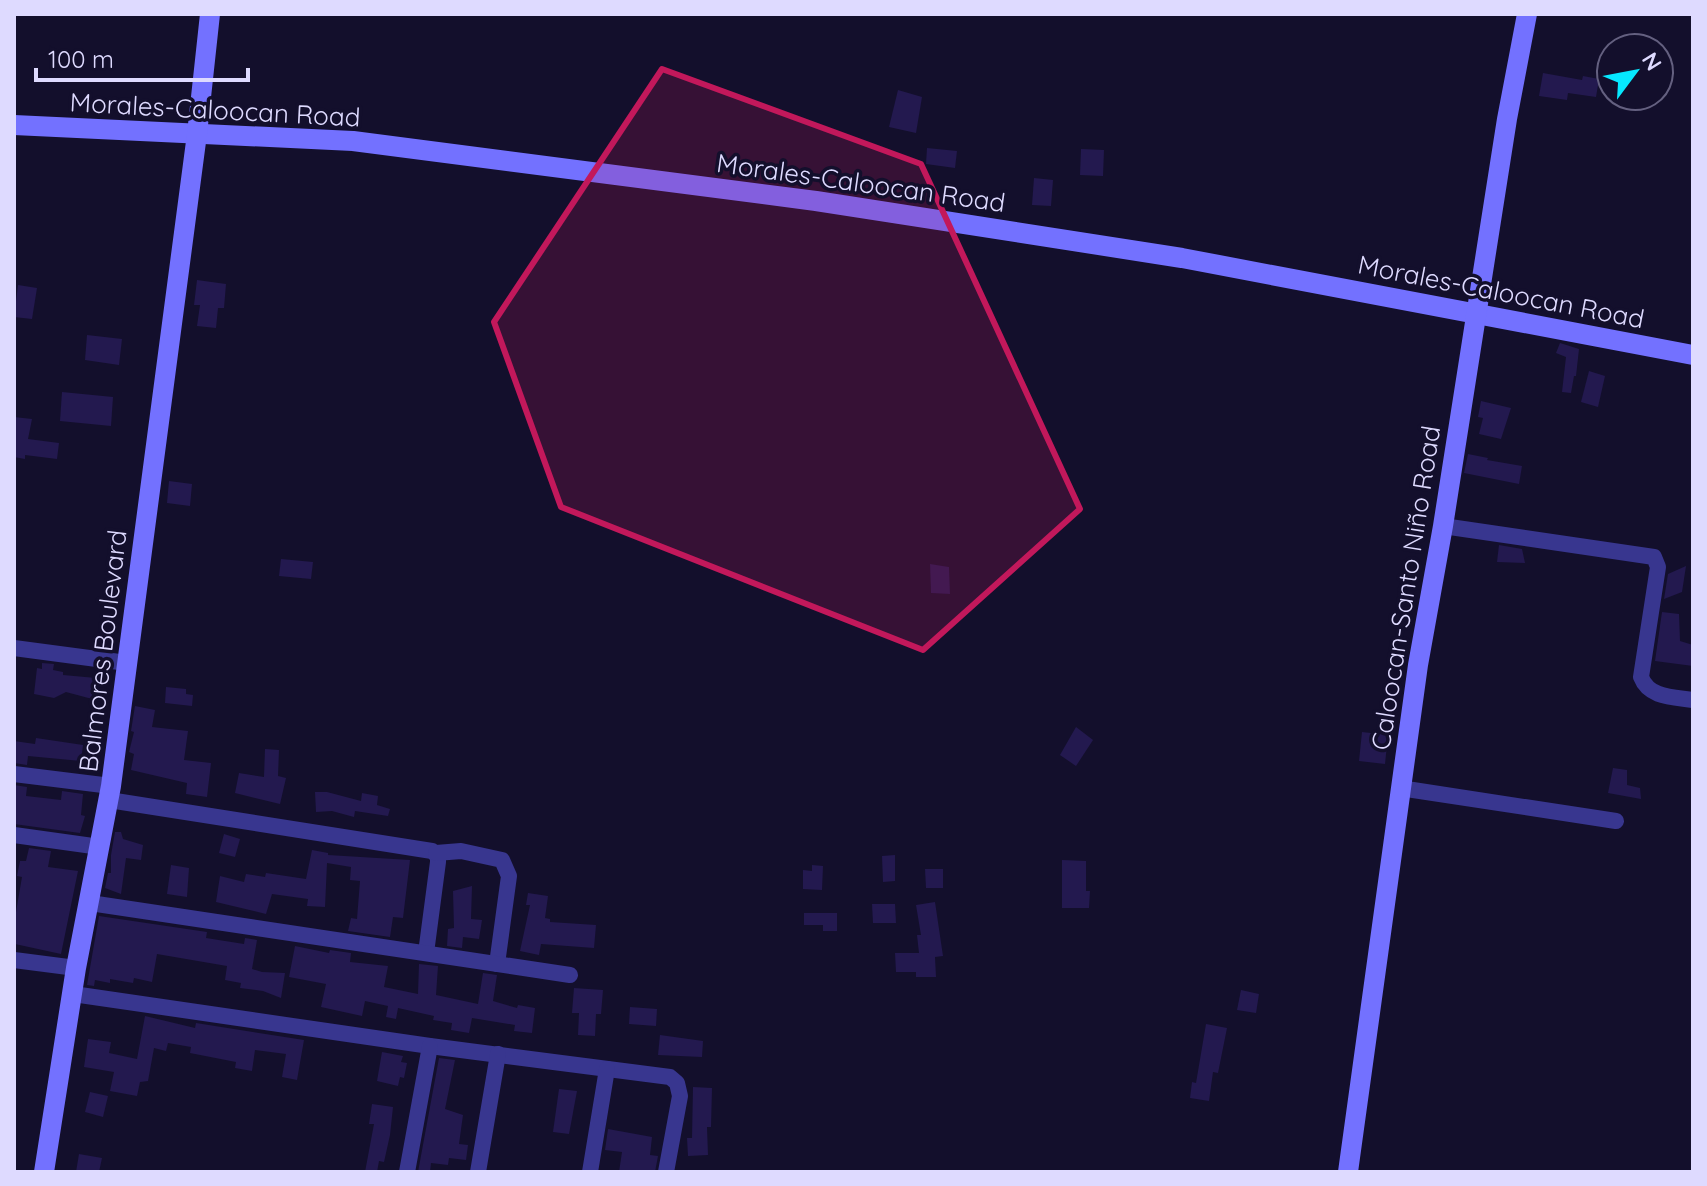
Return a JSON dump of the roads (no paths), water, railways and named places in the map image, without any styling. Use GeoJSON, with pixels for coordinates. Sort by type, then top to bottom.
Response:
{"type":"FeatureCollection","features":[{"type":"Feature","properties":{"kind":"street","name":"Balmores Boulevard"},"geometry":{"type":"LineString","coordinates":[[44,1172],[76,968],[110,793],[210,14]]}},
{"type":"Feature","properties":{"kind":"street","name":"Caloocan-Santo Niño Road"},"geometry":{"type":"LineString","coordinates":[[1348,1172],[1400,788],[1504,134],[1527,14]]}},
{"type":"Feature","properties":{"kind":"street","name":"Morales-Caloocan Road"},"geometry":{"type":"LineString","coordinates":[[14,125],[353,141],[816,201],[1167,255],[1693,355]]}},
{"type":"Feature","properties":{"kind":"street"},"geometry":{"type":"LineString","coordinates":[[1443,526],[1654,557],[1658,567],[1641,677],[1653,692],[1693,700]]}},
{"type":"Feature","properties":{"kind":"street"},"geometry":{"type":"LineString","coordinates":[[14,648],[127,663]]}},
{"type":"Feature","properties":{"kind":"street"},"geometry":{"type":"LineString","coordinates":[[14,774],[436,853],[461,851],[502,860],[509,876],[497,964]]}},
{"type":"Feature","properties":{"kind":"street"},"geometry":{"type":"LineString","coordinates":[[1400,788],[1616,821]]}},
{"type":"Feature","properties":{"kind":"street"},"geometry":{"type":"LineString","coordinates":[[14,836],[100,847]]}},
{"type":"Feature","properties":{"kind":"street"},"geometry":{"type":"LineString","coordinates":[[426,953],[438,862],[436,853]]}},
{"type":"Feature","properties":{"kind":"street"},"geometry":{"type":"LineString","coordinates":[[90,903],[570,975]]}},
{"type":"Feature","properties":{"kind":"street"},"geometry":{"type":"LineString","coordinates":[[14,960],[76,968]]}},
{"type":"Feature","properties":{"kind":"street"},"geometry":{"type":"LineString","coordinates":[[73,994],[670,1077],[677,1083],[680,1096],[666,1172]]}},
{"type":"Feature","properties":{"kind":"street"},"geometry":{"type":"LineString","coordinates":[[407,1172],[430,1046]]}},
{"type":"Feature","properties":{"kind":"street"},"geometry":{"type":"LineString","coordinates":[[478,1172],[498,1054]]}},
{"type":"Feature","properties":{"kind":"street"},"geometry":{"type":"LineString","coordinates":[[590,1172],[607,1069]]}}]}
